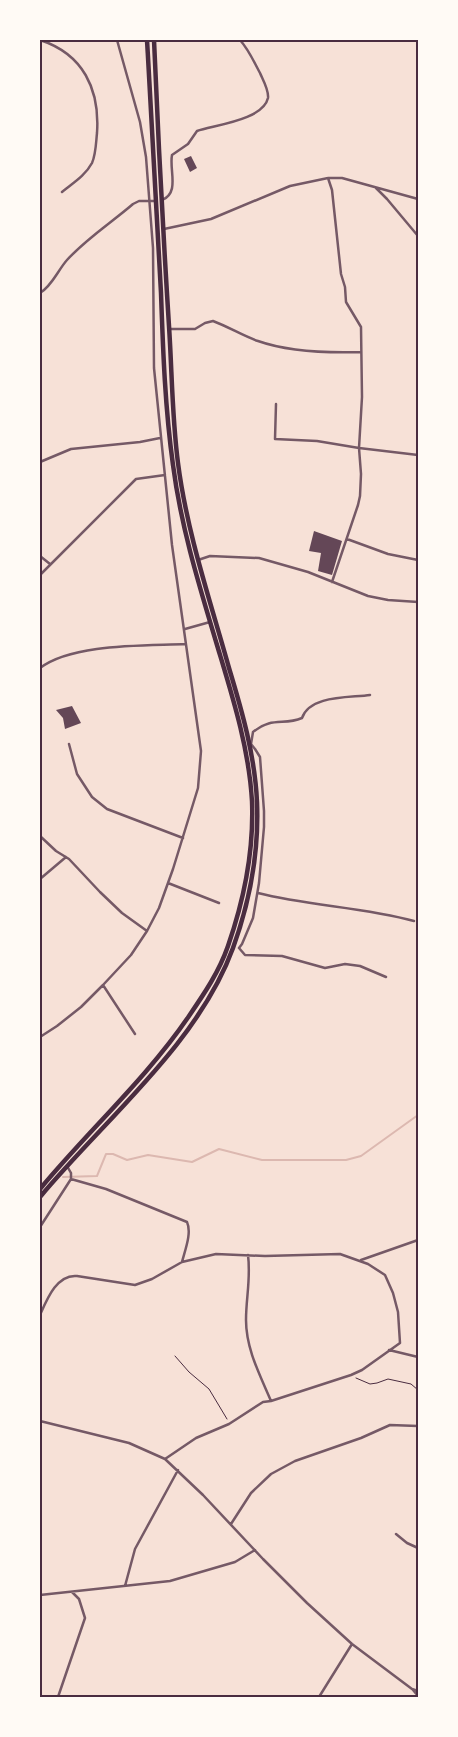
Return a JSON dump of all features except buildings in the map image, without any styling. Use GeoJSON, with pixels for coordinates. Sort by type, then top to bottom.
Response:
{"type":"FeatureCollection","features":[{"type":"Feature","properties":{"kind":"highway"},"geometry":{"type":"LineString","coordinates":[[40,1197],[180,1041],[214,991],[233,948],[253,881],[258,835],[257,798],[250,744],[188,522],[177,462],[148,40]]}},
{"type":"Feature","properties":{"kind":"highway"},"geometry":{"type":"LineString","coordinates":[[40,1189],[63,1161],[131,1089],[173,1039],[208,988],[228,947],[246,880],[252,835],[252,799],[244,744],[232,694],[182,523],[174,471],[159,269],[154,40]]}},
{"type":"Feature","properties":{"kind":"street"},"geometry":{"type":"LineString","coordinates":[[40,40],[59,47],[67,53],[90,82],[97,105],[96,143],[93,161],[85,174],[62,192]]}},
{"type":"Feature","properties":{"kind":"street"},"geometry":{"type":"LineString","coordinates":[[40,1037],[81,1007],[131,955],[147,931],[159,908],[168,883],[198,788],[200,751],[172,545],[154,368],[153,269],[144,138],[117,40]]}},
{"type":"Feature","properties":{"kind":"street"},"geometry":{"type":"LineString","coordinates":[[40,293],[67,260],[88,240],[133,204],[158,200],[169,196],[172,190],[172,155],[188,144],[197,130],[241,119],[258,112],[266,104],[268,97],[263,80],[251,55],[240,40]]}},
{"type":"Feature","properties":{"kind":"street"},"geometry":{"type":"LineString","coordinates":[[328,178],[332,190],[336,220],[340,274],[345,286],[346,302],[361,327],[362,352],[359,448],[361,462],[360,496],[332,582]]}},
{"type":"Feature","properties":{"kind":"street"},"geometry":{"type":"LineString","coordinates":[[162,230],[211,219],[290,186],[328,178],[342,178],[418,199]]}},
{"type":"Feature","properties":{"kind":"street"},"geometry":{"type":"LineString","coordinates":[[373,186],[387,199],[418,236]]}},
{"type":"Feature","properties":{"kind":"street"},"geometry":{"type":"LineString","coordinates":[[153,269],[159,269]]}},
{"type":"Feature","properties":{"kind":"street"},"geometry":{"type":"LineString","coordinates":[[169,329],[195,329],[213,321],[261,342],[281,347],[333,353],[362,352]]}},
{"type":"Feature","properties":{"kind":"street"},"geometry":{"type":"LineString","coordinates":[[153,328],[162,329]]}},
{"type":"Feature","properties":{"kind":"street"},"geometry":{"type":"LineString","coordinates":[[276,404],[275,439],[317,441],[418,455]]}},
{"type":"Feature","properties":{"kind":"street"},"geometry":{"type":"LineString","coordinates":[[40,462],[71,449],[161,438]]}},
{"type":"Feature","properties":{"kind":"street"},"geometry":{"type":"LineString","coordinates":[[40,575],[136,479],[165,475]]}},
{"type":"Feature","properties":{"kind":"street"},"geometry":{"type":"LineString","coordinates":[[347,539],[388,554],[418,560]]}},
{"type":"Feature","properties":{"kind":"street"},"geometry":{"type":"LineString","coordinates":[[40,556],[50,564]]}},
{"type":"Feature","properties":{"kind":"street"},"geometry":{"type":"LineString","coordinates":[[198,560],[210,556],[259,558],[308,572],[376,598],[418,602]]}},
{"type":"Feature","properties":{"kind":"street"},"geometry":{"type":"LineString","coordinates":[[184,629],[210,622]]}},
{"type":"Feature","properties":{"kind":"street"},"geometry":{"type":"LineString","coordinates":[[40,668],[53,660],[70,654],[113,648],[186,644]]}},
{"type":"Feature","properties":{"kind":"street"},"geometry":{"type":"LineString","coordinates":[[239,948],[254,918],[258,893],[264,811],[260,757],[256,749],[250,744],[253,732],[262,726],[276,721],[302,718],[304,712],[314,703],[370,695]]}},
{"type":"Feature","properties":{"kind":"street"},"geometry":{"type":"LineString","coordinates":[[69,744],[77,774],[92,797],[99,803],[107,809],[183,838]]}},
{"type":"Feature","properties":{"kind":"street"},"geometry":{"type":"LineString","coordinates":[[40,836],[66,858],[122,913],[147,931]]}},
{"type":"Feature","properties":{"kind":"street"},"geometry":{"type":"LineString","coordinates":[[40,879],[66,858]]}},
{"type":"Feature","properties":{"kind":"street"},"geometry":{"type":"LineString","coordinates":[[168,883],[219,903]]}},
{"type":"Feature","properties":{"kind":"street"},"geometry":{"type":"LineString","coordinates":[[258,893],[278,898],[386,914],[414,921]]}},
{"type":"Feature","properties":{"kind":"street"},"geometry":{"type":"LineString","coordinates":[[233,948],[239,948],[245,955],[282,956],[325,968],[345,964],[360,966],[386,977]]}},
{"type":"Feature","properties":{"kind":"street"},"geometry":{"type":"LineString","coordinates":[[103,985],[136,1034]]}},
{"type":"Feature","properties":{"kind":"street"},"geometry":{"type":"LineString","coordinates":[[40,1227],[71,1179],[71,1172],[67,1165]]}},
{"type":"Feature","properties":{"kind":"street"},"geometry":{"type":"LineString","coordinates":[[71,1179],[106,1189],[187,1222],[189,1226],[188,1238],[182,1262]]}},
{"type":"Feature","properties":{"kind":"street"},"geometry":{"type":"LineString","coordinates":[[360,1260],[418,1240]]}},
{"type":"Feature","properties":{"kind":"street"},"geometry":{"type":"LineString","coordinates":[[40,1315],[54,1289],[71,1275],[135,1285],[152,1279],[182,1262],[216,1254],[312,1256],[340,1254],[360,1260],[385,1274],[398,1312],[400,1343],[368,1366],[351,1375],[263,1402],[229,1424],[196,1438],[165,1458]]}},
{"type":"Feature","properties":{"kind":"street"},"geometry":{"type":"LineString","coordinates":[[248,1255],[250,1270],[247,1331],[250,1348],[271,1401]]}},
{"type":"Feature","properties":{"kind":"street"},"geometry":{"type":"LineString","coordinates":[[388,1350],[418,1357]]}},
{"type":"Feature","properties":{"kind":"street"},"geometry":{"type":"LineString","coordinates":[[40,1421],[122,1440],[165,1458],[307,1602],[352,1644],[412,1689],[418,1696]]}},
{"type":"Feature","properties":{"kind":"street"},"geometry":{"type":"LineString","coordinates":[[231,1524],[251,1493],[271,1474],[294,1461],[361,1438],[390,1425],[418,1426]]}},
{"type":"Feature","properties":{"kind":"street"},"geometry":{"type":"LineString","coordinates":[[125,1586],[135,1549],[178,1470]]}},
{"type":"Feature","properties":{"kind":"street"},"geometry":{"type":"LineString","coordinates":[[396,1534],[418,1548]]}},
{"type":"Feature","properties":{"kind":"street"},"geometry":{"type":"LineString","coordinates":[[40,1596],[185,1578],[235,1562],[255,1550]]}},
{"type":"Feature","properties":{"kind":"street"},"geometry":{"type":"LineString","coordinates":[[58,1697],[85,1618],[79,1599],[72,1592]]}},
{"type":"Feature","properties":{"kind":"street"},"geometry":{"type":"LineString","coordinates":[[319,1697],[352,1644]]}},
{"type":"Feature","properties":{"kind":"street"},"geometry":{"type":"LineString","coordinates":[[412,1689],[418,1691]]}},
{"type":"Feature","properties":{"kind":"path"},"geometry":{"type":"LineString","coordinates":[[175,1356],[189,1372],[209,1389],[229,1424]]}},
{"type":"Feature","properties":{"kind":"path"},"geometry":{"type":"LineString","coordinates":[[351,1375],[370,1384],[377,1384],[388,1379],[411,1384],[418,1390]]}},
{"type":"Feature","properties":{"kind":"waterway"},"geometry":{"type":"LineString","coordinates":[[63,1177],[97,1176],[106,1154],[113,1154],[127,1160],[148,1155],[192,1162],[219,1149],[262,1160],[346,1160],[361,1156],[418,1115]]}}]}
